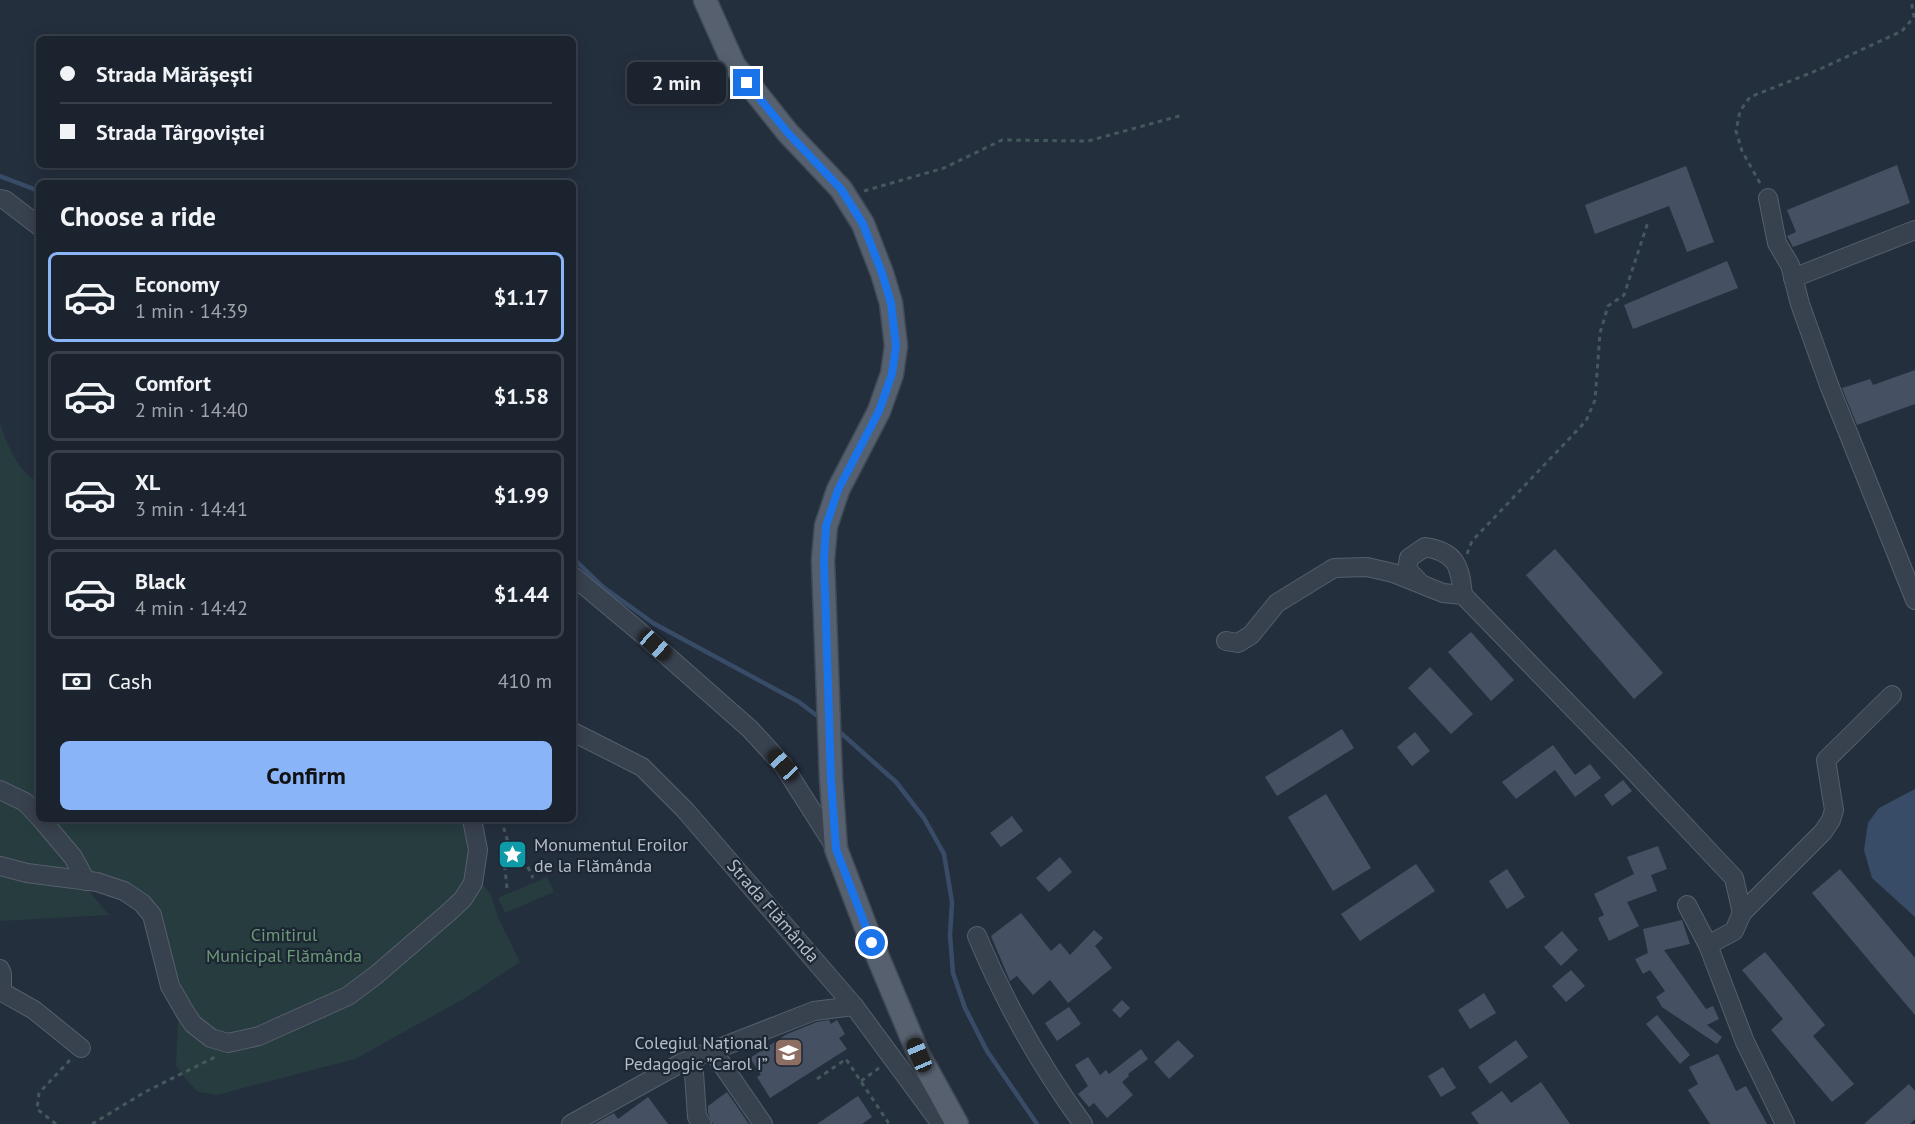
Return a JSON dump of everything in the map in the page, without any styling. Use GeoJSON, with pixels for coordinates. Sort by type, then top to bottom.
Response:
{"type":"FeatureCollection","features":[{"type":"Feature","properties":{"kind":"main road"},"geometry":{"type":"LineString","coordinates":[[705,0],[734,65],[760,100],[845,196],[863,224],[891,303],[896,346],[892,374],[879,411],[838,490],[826,526],[824,560],[831,779],[836,849],[919,1055],[957,1124]]}},
{"type":"Feature","properties":{"kind":"street"},"geometry":{"type":"LineString","coordinates":[[1768,198],[1777,243],[1790,265],[1800,304],[1829,385],[1915,600]]}},
{"type":"Feature","properties":{"kind":"street"},"geometry":{"type":"LineString","coordinates":[[0,199],[5,200],[36,224]]}},
{"type":"Feature","properties":{"kind":"street"},"geometry":{"type":"LineString","coordinates":[[1793,278],[1915,230]]}},
{"type":"Feature","properties":{"kind":"street"},"geometry":{"type":"LineString","coordinates":[[1423,585],[1407,569],[1409,558],[1425,547],[1436,549],[1450,557],[1460,569],[1463,596]]}},
{"type":"Feature","properties":{"kind":"street"},"geometry":{"type":"LineString","coordinates":[[1226,641],[1238,643],[1251,635],[1277,603],[1334,568],[1367,567],[1393,573],[1443,593],[1463,596],[1626,763],[1734,878],[1742,913]]}},
{"type":"Feature","properties":{"kind":"street"},"geometry":{"type":"LineString","coordinates":[[576,579],[750,729],[783,765],[836,849]]}},
{"type":"Feature","properties":{"kind":"street"},"geometry":{"type":"LineString","coordinates":[[1708,945],[1734,931],[1742,913],[1831,820],[1834,810],[1826,760],[1892,695]]}},
{"type":"Feature","properties":{"kind":"street","name":"Strada Flămânda"},"geometry":{"type":"LineString","coordinates":[[576,734],[642,767],[685,810],[854,1006],[941,1124]]}},
{"type":"Feature","properties":{"kind":"street"},"geometry":{"type":"LineString","coordinates":[[0,790],[25,802],[36,814]]}},
{"type":"Feature","properties":{"kind":"street"},"geometry":{"type":"LineString","coordinates":[[43,822],[73,857],[86,881]]}},
{"type":"Feature","properties":{"kind":"street"},"geometry":{"type":"LineString","coordinates":[[0,866],[27,873],[98,882],[124,891],[142,903],[152,915],[170,986],[193,1024],[211,1038],[228,1043],[259,1036],[348,996],[448,913],[463,899],[473,883],[478,850],[473,822]]}},
{"type":"Feature","properties":{"kind":"street"},"geometry":{"type":"LineString","coordinates":[[1687,905],[1708,945],[1745,1042],[1785,1124]]}},
{"type":"Feature","properties":{"kind":"street"},"geometry":{"type":"LineString","coordinates":[[977,936],[1014,1016],[1059,1090],[1083,1124]]}},
{"type":"Feature","properties":{"kind":"street"},"geometry":{"type":"LineString","coordinates":[[0,969],[2,992],[34,1010],[81,1048]]}},
{"type":"Feature","properties":{"kind":"street"},"geometry":{"type":"LineString","coordinates":[[571,1124],[681,1063],[712,1050],[814,1011],[854,1006]]}},
{"type":"Feature","properties":{"kind":"street"},"geometry":{"type":"LineString","coordinates":[[712,1050],[763,1124]]}},
{"type":"Feature","properties":{"kind":"street"},"geometry":{"type":"LineString","coordinates":[[693,1058],[697,1117],[702,1124]]}},
{"type":"Feature","properties":{"kind":"path"},"geometry":{"type":"LineString","coordinates":[[1768,198],[1742,151],[1736,131],[1740,111],[1750,97],[1818,70],[1902,31],[1914,17],[1911,0]]}},
{"type":"Feature","properties":{"kind":"path"},"geometry":{"type":"LineString","coordinates":[[845,196],[944,168],[1002,140],[1088,141],[1183,115]]}},
{"type":"Feature","properties":{"kind":"path"},"geometry":{"type":"LineString","coordinates":[[1460,569],[1472,542],[1586,421],[1595,400],[1600,333],[1608,306],[1624,295],[1648,222]]}},
{"type":"Feature","properties":{"kind":"path"},"geometry":{"type":"LineString","coordinates":[[502,822],[510,849]]}},
{"type":"Feature","properties":{"kind":"path"},"geometry":{"type":"LineString","coordinates":[[507,888],[503,851],[518,846],[533,878]]}},
{"type":"Feature","properties":{"kind":"path"},"geometry":{"type":"LineString","coordinates":[[92,1124],[145,1092],[219,1054],[228,1043]]}},
{"type":"Feature","properties":{"kind":"path"},"geometry":{"type":"LineString","coordinates":[[56,1124],[38,1109],[39,1093],[81,1048]]}},
{"type":"Feature","properties":{"kind":"path"},"geometry":{"type":"LineString","coordinates":[[861,1081],[894,1058]]}},
{"type":"Feature","properties":{"kind":"path"},"geometry":{"type":"LineString","coordinates":[[817,1078],[846,1059],[888,1122],[885,1124]]}},
{"type":"Feature","properties":{"kind":"green space","name":"Cimitirul Municipal Flămânda"},"geometry":{"type":"Polygon","coordinates":[[[0,424],[19,464],[36,481],[36,822],[463,822],[469,856],[477,876],[491,895],[498,917],[520,962],[467,997],[355,1059],[217,1095],[198,1092],[176,1066],[178,1021],[162,982],[145,926],[156,913],[55,868],[0,859],[0,424]]]}},
{"type":"Feature","properties":{"kind":"green space"},"geometry":{"type":"Polygon","coordinates":[[[0,869],[87,889],[109,915],[0,921],[0,869]]]}},
{"type":"Feature","properties":{"kind":"green space"},"geometry":{"type":"Polygon","coordinates":[[[547,877],[554,892],[505,913],[498,898],[547,877]]]}},
{"type":"Feature","properties":{"kind":"water"},"geometry":{"type":"Polygon","coordinates":[[[1915,789],[1915,917],[1872,878],[1864,850],[1868,823],[1879,808],[1915,789]]]}},
{"type":"Feature","properties":{"kind":"building"},"geometry":{"type":"Polygon","coordinates":[[[1897,165],[1910,203],[1793,247],[1787,236],[1796,232],[1787,210],[1897,165]]]}},
{"type":"Feature","properties":{"kind":"building"},"geometry":{"type":"Polygon","coordinates":[[[1686,166],[1714,242],[1687,252],[1669,206],[1595,234],[1585,205],[1686,166]]]}},
{"type":"Feature","properties":{"kind":"building"},"geometry":{"type":"Polygon","coordinates":[[[1727,261],[1738,288],[1633,329],[1624,305],[1727,261]]]}},
{"type":"Feature","properties":{"kind":"building"},"geometry":{"type":"Polygon","coordinates":[[[1915,370],[1915,404],[1857,425],[1842,388],[1870,379],[1873,385],[1915,370]]]}},
{"type":"Feature","properties":{"kind":"building"},"geometry":{"type":"Polygon","coordinates":[[[1555,549],[1663,673],[1634,699],[1526,575],[1555,549]]]}},
{"type":"Feature","properties":{"kind":"building"},"geometry":{"type":"Polygon","coordinates":[[[1471,632],[1514,680],[1491,701],[1448,652],[1471,632]]]}},
{"type":"Feature","properties":{"kind":"building"},"geometry":{"type":"Polygon","coordinates":[[[1430,667],[1473,714],[1451,734],[1408,688],[1430,667]]]}},
{"type":"Feature","properties":{"kind":"building"},"geometry":{"type":"Polygon","coordinates":[[[1342,729],[1354,748],[1277,796],[1265,777],[1342,729]]]}},
{"type":"Feature","properties":{"kind":"building"},"geometry":{"type":"Polygon","coordinates":[[[1415,732],[1430,751],[1412,766],[1397,747],[1415,732]]]}},
{"type":"Feature","properties":{"kind":"building"},"geometry":{"type":"Polygon","coordinates":[[[1553,745],[1575,775],[1590,764],[1601,778],[1575,797],[1555,770],[1516,799],[1502,782],[1553,745]]]}},
{"type":"Feature","properties":{"kind":"building"},"geometry":{"type":"Polygon","coordinates":[[[1623,780],[1632,791],[1612,806],[1604,795],[1623,780]]]}},
{"type":"Feature","properties":{"kind":"building"},"geometry":{"type":"Polygon","coordinates":[[[1326,794],[1371,868],[1333,891],[1288,817],[1326,794]]]}},
{"type":"Feature","properties":{"kind":"building"},"geometry":{"type":"Polygon","coordinates":[[[1012,816],[1023,831],[1001,847],[990,833],[1012,816]]]}},
{"type":"Feature","properties":{"kind":"building"},"geometry":{"type":"Polygon","coordinates":[[[1658,846],[1667,869],[1651,875],[1657,891],[1627,902],[1639,926],[1609,941],[1598,918],[1604,915],[1594,894],[1634,874],[1627,857],[1658,846]]]}},
{"type":"Feature","properties":{"kind":"building"},"geometry":{"type":"Polygon","coordinates":[[[1060,857],[1072,872],[1049,892],[1036,878],[1060,857]]]}},
{"type":"Feature","properties":{"kind":"building"},"geometry":{"type":"Polygon","coordinates":[[[1416,864],[1435,891],[1360,941],[1341,914],[1416,864]]]}},
{"type":"Feature","properties":{"kind":"building"},"geometry":{"type":"Polygon","coordinates":[[[1507,869],[1525,897],[1507,909],[1489,881],[1507,869]]]}},
{"type":"Feature","properties":{"kind":"building"},"geometry":{"type":"Polygon","coordinates":[[[1840,869],[1915,958],[1915,1015],[1812,893],[1840,869]]]}},
{"type":"Feature","properties":{"kind":"building"},"geometry":{"type":"Polygon","coordinates":[[[1021,913],[1051,951],[1060,943],[1070,955],[1094,930],[1103,938],[1095,946],[1112,968],[1068,1003],[1050,980],[1033,995],[1017,976],[1010,981],[991,936],[1021,913]]]}},
{"type":"Feature","properties":{"kind":"building"},"geometry":{"type":"Polygon","coordinates":[[[1682,920],[1690,944],[1664,950],[1706,1009],[1713,1006],[1719,1019],[1707,1025],[1722,1037],[1717,1044],[1662,1007],[1656,997],[1665,991],[1650,970],[1643,974],[1635,959],[1648,953],[1643,929],[1682,920]]]}},
{"type":"Feature","properties":{"kind":"building"},"geometry":{"type":"Polygon","coordinates":[[[1562,931],[1578,950],[1561,966],[1544,947],[1562,931]]]}},
{"type":"Feature","properties":{"kind":"building"},"geometry":{"type":"Polygon","coordinates":[[[1765,952],[1825,1025],[1813,1036],[1854,1084],[1832,1102],[1771,1030],[1783,1019],[1742,970],[1765,952]]]}},
{"type":"Feature","properties":{"kind":"building"},"geometry":{"type":"Polygon","coordinates":[[[1571,970],[1585,986],[1566,1002],[1552,986],[1571,970]]]}},
{"type":"Feature","properties":{"kind":"building"},"geometry":{"type":"Polygon","coordinates":[[[1484,993],[1496,1013],[1470,1029],[1458,1010],[1484,993]]]}},
{"type":"Feature","properties":{"kind":"building"},"geometry":{"type":"Polygon","coordinates":[[[1122,1000],[1130,1008],[1120,1018],[1112,1010],[1122,1000]]]}},
{"type":"Feature","properties":{"kind":"building"},"geometry":{"type":"Polygon","coordinates":[[[1069,1007],[1081,1024],[1057,1041],[1045,1023],[1069,1007]]]}},
{"type":"Feature","properties":{"kind":"building"},"geometry":{"type":"Polygon","coordinates":[[[1657,1015],[1690,1055],[1680,1064],[1646,1024],[1657,1015]]]}},
{"type":"Feature","properties":{"kind":"building"},"geometry":{"type":"Polygon","coordinates":[[[829,1020],[831,1024],[837,1020],[845,1034],[839,1038],[847,1049],[770,1098],[757,1077],[761,1075],[750,1058],[787,1034],[817,1022],[829,1020]]]}},
{"type":"Feature","properties":{"kind":"building"},"geometry":{"type":"Polygon","coordinates":[[[1178,1040],[1194,1056],[1169,1079],[1154,1062],[1178,1040]]]}},
{"type":"Feature","properties":{"kind":"building"},"geometry":{"type":"Polygon","coordinates":[[[1516,1040],[1528,1057],[1490,1084],[1478,1067],[1516,1040]]]}},
{"type":"Feature","properties":{"kind":"building"},"geometry":{"type":"Polygon","coordinates":[[[1141,1049],[1148,1059],[1128,1074],[1129,1076],[1122,1082],[1133,1095],[1107,1118],[1094,1103],[1089,1107],[1078,1094],[1088,1086],[1075,1065],[1088,1057],[1100,1075],[1106,1070],[1109,1074],[1141,1049]]]}},
{"type":"Feature","properties":{"kind":"building"},"geometry":{"type":"Polygon","coordinates":[[[1718,1054],[1736,1091],[1746,1086],[1767,1124],[1710,1124],[1688,1090],[1698,1084],[1689,1067],[1718,1054]]]}},
{"type":"Feature","properties":{"kind":"building"},"geometry":{"type":"Polygon","coordinates":[[[1443,1067],[1456,1088],[1441,1097],[1428,1076],[1443,1067]]]}},
{"type":"Feature","properties":{"kind":"building"},"geometry":{"type":"Polygon","coordinates":[[[1541,1082],[1570,1124],[1479,1124],[1471,1113],[1502,1091],[1511,1103],[1541,1082]]]}},
{"type":"Feature","properties":{"kind":"building"},"geometry":{"type":"Polygon","coordinates":[[[1909,1084],[1915,1091],[1915,1119],[1910,1124],[1864,1124],[1909,1084]]]}},
{"type":"Feature","properties":{"kind":"building","name":"Colegiul Național Pedagogic ”Carol I”"},"geometry":{"type":"Polygon","coordinates":[[[727,1092],[749,1124],[713,1124],[708,1113],[708,1106],[727,1092]]]}},
{"type":"Feature","properties":{"kind":"building"},"geometry":{"type":"Polygon","coordinates":[[[858,1096],[872,1117],[862,1124],[817,1124],[858,1096]]]}},
{"type":"Feature","properties":{"kind":"building","name":"Colegiul Național Pedagogic ”Carol I”"},"geometry":{"type":"Polygon","coordinates":[[[648,1097],[668,1124],[594,1124],[614,1113],[618,1119],[648,1097]]]}},
{"type":"Feature","properties":{"kind":"waterway"},"geometry":{"type":"LineString","coordinates":[[0,176],[36,190]]}},
{"type":"Feature","properties":{"kind":"waterway"},"geometry":{"type":"LineString","coordinates":[[576,561],[603,587],[653,623],[799,702],[816,715]]}},
{"type":"Feature","properties":{"kind":"waterway"},"geometry":{"type":"LineString","coordinates":[[842,734],[896,782],[924,818],[944,854],[952,902],[950,935],[953,973],[965,1008],[987,1051],[1037,1124]]}},
{"type":"Feature","properties":{"kind":"place","name":"Monumentul Eroilor de la Flămânda"},"geometry":{"type":"Point","coordinates":[513,855]}},
{"type":"Feature","properties":{"kind":"place","name":"Colegiul Național Pedagogic ”Carol I”"},"geometry":{"type":"Point","coordinates":[789,1053]}},
{"type":"Feature","properties":{"kind":"route"},"geometry":{"type":"LineString","coordinates":[[747,83],[788,133],[841,189],[863,224],[891,303],[896,346],[892,374],[879,411],[838,490],[826,526],[824,560],[831,779],[836,849],[872,943]]}}]}
